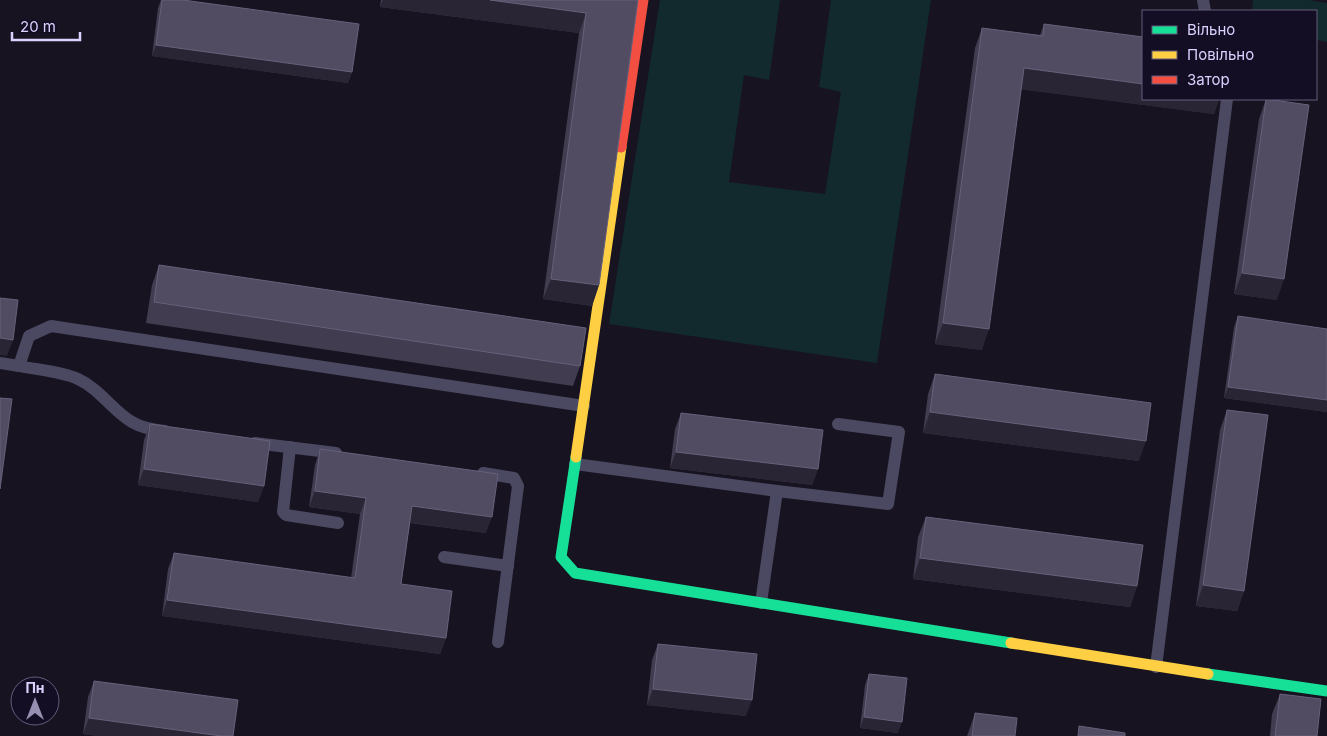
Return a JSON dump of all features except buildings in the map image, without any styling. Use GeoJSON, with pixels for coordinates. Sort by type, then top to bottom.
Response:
{"type":"FeatureCollection","features":[{"type":"Feature","properties":{"kind":"street"},"geometry":{"type":"LineString","coordinates":[[643,0],[561,557],[575,573],[1156,667],[1327,692]]}},
{"type":"Feature","properties":{"kind":"lane"},"geometry":{"type":"LineString","coordinates":[[1156,667],[1227,100]]}},
{"type":"Feature","properties":{"kind":"lane"},"geometry":{"type":"LineString","coordinates":[[19,366],[29,336],[51,326],[584,406]]}},
{"type":"Feature","properties":{"kind":"lane"},"geometry":{"type":"LineString","coordinates":[[0,363],[67,375],[80,380],[132,422],[143,427],[177,433]]}},
{"type":"Feature","properties":{"kind":"lane"},"geometry":{"type":"LineString","coordinates":[[575,464],[888,504],[899,432],[838,424]]}},
{"type":"Feature","properties":{"kind":"lane"},"geometry":{"type":"LineString","coordinates":[[243,441],[347,455]]}},
{"type":"Feature","properties":{"kind":"lane"},"geometry":{"type":"LineString","coordinates":[[290,447],[283,512],[286,515],[338,523]]}},
{"type":"Feature","properties":{"kind":"lane"},"geometry":{"type":"LineString","coordinates":[[471,471],[509,476],[517,482],[498,642]]}},
{"type":"Feature","properties":{"kind":"lane"},"geometry":{"type":"LineString","coordinates":[[761,603],[777,491]]}},
{"type":"Feature","properties":{"kind":"lane"},"geometry":{"type":"LineString","coordinates":[[444,557],[508,566]]}},
{"type":"Feature","properties":{"kind":"green space"},"geometry":{"type":"Polygon","coordinates":[[[660,0],[780,0],[769,80],[744,75],[729,182],[825,194],[841,92],[819,87],[831,0],[931,0],[877,363],[609,324],[660,0]]]}},
{"type":"Feature","properties":{"kind":"green space"},"geometry":{"type":"Polygon","coordinates":[[[1253,0],[1309,0],[1327,3],[1327,42],[1317,40],[1317,10],[1252,10],[1253,0]]]}},
{"type":"Feature","properties":{"kind":"traffic: fast"},"geometry":{"type":"LineString","coordinates":[[576,457],[561,557],[575,573],[1011,643]]}},
{"type":"Feature","properties":{"kind":"traffic: fast"},"geometry":{"type":"LineString","coordinates":[[1208,674],[1327,691]]}},
{"type":"Feature","properties":{"kind":"traffic: slow"},"geometry":{"type":"LineString","coordinates":[[576,457],[621,147]]}},
{"type":"Feature","properties":{"kind":"traffic: slow"},"geometry":{"type":"LineString","coordinates":[[1011,643],[1208,674]]}},
{"type":"Feature","properties":{"kind":"traffic: jam"},"geometry":{"type":"LineString","coordinates":[[621,147],[643,0]]}}]}
